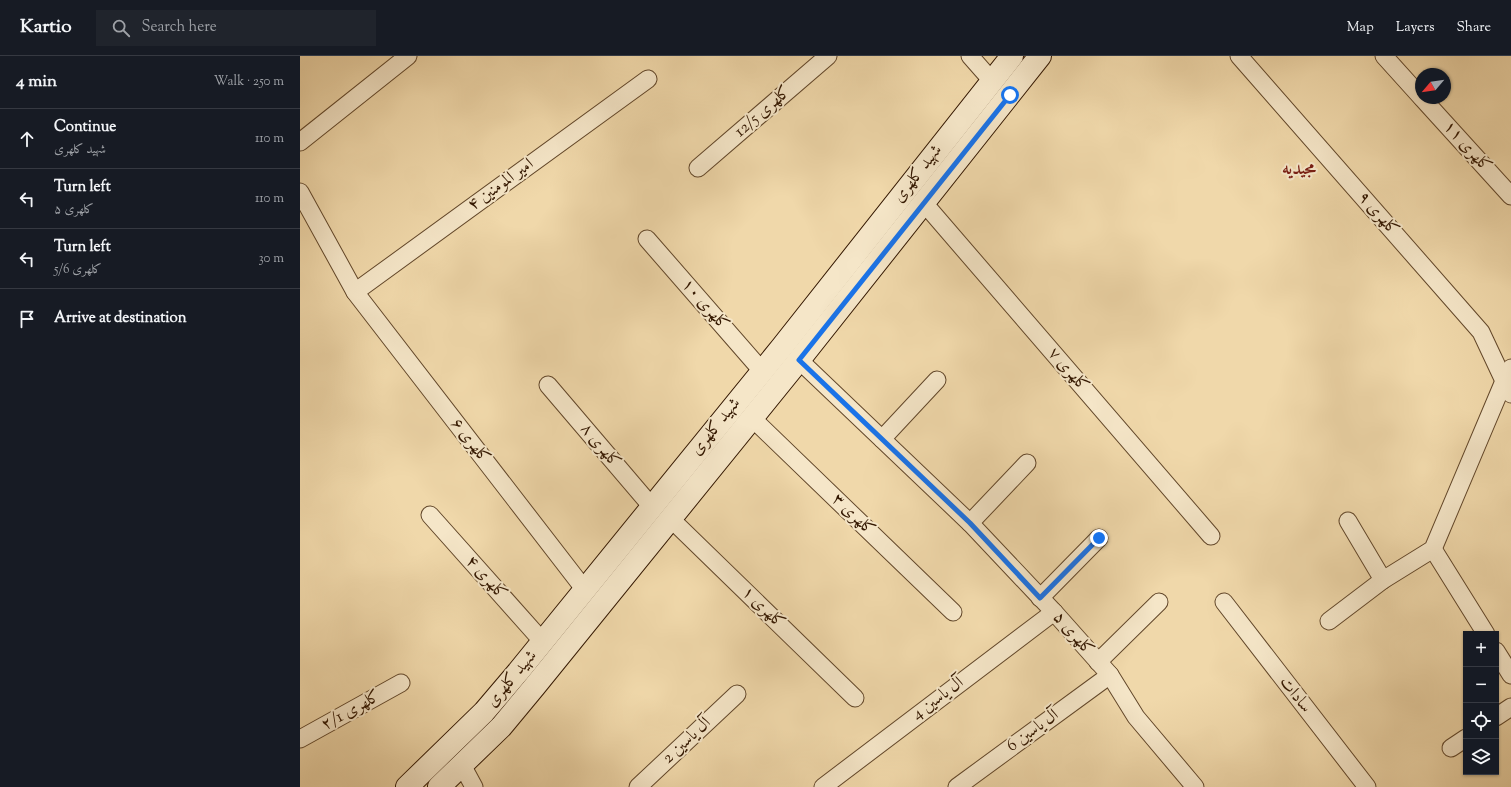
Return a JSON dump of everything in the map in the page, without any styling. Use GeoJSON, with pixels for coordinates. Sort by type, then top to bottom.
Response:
{"type":"FeatureCollection","features":[{"type":"Feature","properties":{"kind":"main road","name":"شهید کلهری"},"geometry":{"type":"LineString","coordinates":[[407,787],[484,712],[543,642],[762,371],[1012,56]]}},
{"type":"Feature","properties":{"kind":"main road","name":"شهید کلهری"},"geometry":{"type":"LineString","coordinates":[[439,787],[501,727],[799,360],[1040,56]]}},
{"type":"Feature","properties":{"kind":"main road"},"geometry":{"type":"LineString","coordinates":[[447,749],[462,765]]}},
{"type":"Feature","properties":{"kind":"street"},"geometry":{"type":"LineString","coordinates":[[300,142],[408,56]]}},
{"type":"Feature","properties":{"kind":"street","name":"کلهری 12/5"},"geometry":{"type":"LineString","coordinates":[[698,168],[828,56]]}},
{"type":"Feature","properties":{"kind":"street"},"geometry":{"type":"LineString","coordinates":[[970,56],[992,81]]}},
{"type":"Feature","properties":{"kind":"street","name":"کلهری ۹"},"geometry":{"type":"LineString","coordinates":[[1239,56],[1481,332],[1509,381]]}},
{"type":"Feature","properties":{"kind":"street","name":"کلهری ۱۱"},"geometry":{"type":"LineString","coordinates":[[1384,56],[1415,89]]}},
{"type":"Feature","properties":{"kind":"street","name":"امیر المومنین ۴"},"geometry":{"type":"LineString","coordinates":[[355,292],[648,79]]}},
{"type":"Feature","properties":{"kind":"street","name":"کلهری ۱۱"},"geometry":{"type":"LineString","coordinates":[[1428,104],[1511,196]]}},
{"type":"Feature","properties":{"kind":"street","name":"کلهری ۶"},"geometry":{"type":"LineString","coordinates":[[300,192],[355,292],[585,590]]}},
{"type":"Feature","properties":{"kind":"street","name":"کلهری ۷"},"geometry":{"type":"LineString","coordinates":[[924,203],[1211,536]]}},
{"type":"Feature","properties":{"kind":"street","name":"کلهری ۱۰"},"geometry":{"type":"LineString","coordinates":[[647,239],[762,371]]}},
{"type":"Feature","properties":{"kind":"street","name":"کلهری ۵"},"geometry":{"type":"LineString","coordinates":[[799,360],[970,523],[1054,612],[1110,675],[1136,717],[1195,787]]}},
{"type":"Feature","properties":{"kind":"street"},"geometry":{"type":"LineString","coordinates":[[882,439],[937,380]]}},
{"type":"Feature","properties":{"kind":"street"},"geometry":{"type":"LineString","coordinates":[[1329,621],[1383,580],[1433,549],[1509,381]]}},
{"type":"Feature","properties":{"kind":"street","name":"کلهری ۸"},"geometry":{"type":"LineString","coordinates":[[548,385],[652,507]]}},
{"type":"Feature","properties":{"kind":"street","name":"کلهری ۳"},"geometry":{"type":"LineString","coordinates":[[752,418],[953,612]]}},
{"type":"Feature","properties":{"kind":"street"},"geometry":{"type":"LineString","coordinates":[[970,523],[1027,464]]}},
{"type":"Feature","properties":{"kind":"street","name":"کلهری ۴"},"geometry":{"type":"LineString","coordinates":[[430,515],[543,642]]}},
{"type":"Feature","properties":{"kind":"street","name":"کلهری ۱"},"geometry":{"type":"LineString","coordinates":[[671,519],[855,698]]}},
{"type":"Feature","properties":{"kind":"street"},"geometry":{"type":"LineString","coordinates":[[1348,521],[1383,580]]}},
{"type":"Feature","properties":{"kind":"street"},"geometry":{"type":"LineString","coordinates":[[1040,598],[1099,538]]}},
{"type":"Feature","properties":{"kind":"street"},"geometry":{"type":"LineString","coordinates":[[1433,549],[1484,631]]}},
{"type":"Feature","properties":{"kind":"street"},"geometry":{"type":"LineString","coordinates":[[1098,662],[1159,602]]}},
{"type":"Feature","properties":{"kind":"street","name":"سادات"},"geometry":{"type":"LineString","coordinates":[[1224,602],[1367,787]]}},
{"type":"Feature","properties":{"kind":"street","name":"آل یاسین 4"},"geometry":{"type":"LineString","coordinates":[[823,787],[1054,612]]}},
{"type":"Feature","properties":{"kind":"street"},"geometry":{"type":"LineString","coordinates":[[1499,656],[1511,675]]}},
{"type":"Feature","properties":{"kind":"street","name":"آل یاسین 6"},"geometry":{"type":"LineString","coordinates":[[957,787],[1110,675]]}},
{"type":"Feature","properties":{"kind":"street","name":"کلهری ۲/1"},"geometry":{"type":"LineString","coordinates":[[300,739],[401,683]]}},
{"type":"Feature","properties":{"kind":"street","name":"آل یاسین 2"},"geometry":{"type":"LineString","coordinates":[[638,787],[737,694]]}},
{"type":"Feature","properties":{"kind":"street"},"geometry":{"type":"LineString","coordinates":[[1499,715],[1511,707]]}},
{"type":"Feature","properties":{"kind":"street"},"geometry":{"type":"LineString","coordinates":[[1451,748],[1464,739]]}},
{"type":"Feature","properties":{"kind":"street"},"geometry":{"type":"LineString","coordinates":[[462,765],[474,787]]}},
{"type":"Feature","properties":{"kind":"district","name":"مجیدیه"},"geometry":{"type":"Point","coordinates":[1299,170]}},
{"type":"Feature","properties":{"kind":"route"},"geometry":{"type":"LineString","coordinates":[[1010,95],[799,360],[970,523],[1040,598],[1099,538]]}}]}
